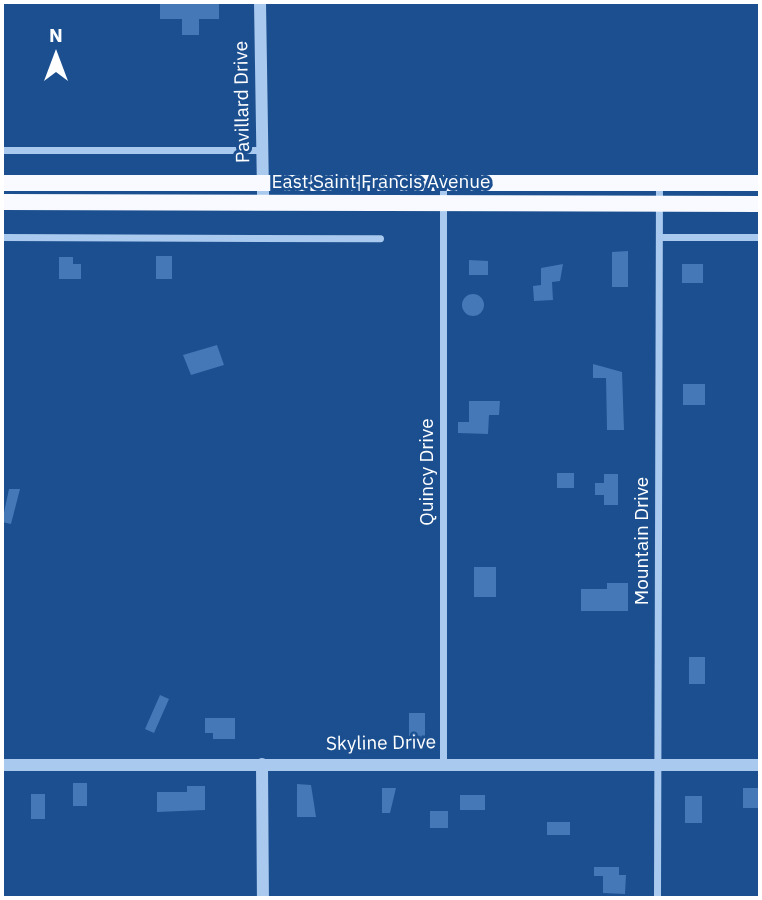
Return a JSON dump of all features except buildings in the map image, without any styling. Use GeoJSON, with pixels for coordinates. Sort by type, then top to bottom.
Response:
{"type":"FeatureCollection","features":[{"type":"Feature","properties":{"kind":"highway","name":"East Saint Francis Avenue"},"geometry":{"type":"LineString","coordinates":[[2,183],[760,183]]}},
{"type":"Feature","properties":{"kind":"highway","name":"East Saint Francis Avenue"},"geometry":{"type":"LineString","coordinates":[[2,202],[760,204]]}},
{"type":"Feature","properties":{"kind":"street","name":"Pavillard Drive"},"geometry":{"type":"LineString","coordinates":[[260,2],[262,202]]}},
{"type":"Feature","properties":{"kind":"street","name":"East Saint Francis Avenue"},"geometry":{"type":"LineString","coordinates":[[2,150],[262,150]]}},
{"type":"Feature","properties":{"kind":"street","name":"Quincy Drive"},"geometry":{"type":"LineString","coordinates":[[443,183],[443,761]]}},
{"type":"Feature","properties":{"kind":"street","name":"Mountain Drive"},"geometry":{"type":"LineString","coordinates":[[657,898],[659,183]]}},
{"type":"Feature","properties":{"kind":"street"},"geometry":{"type":"LineString","coordinates":[[2,236],[380,238]]}},
{"type":"Feature","properties":{"kind":"street"},"geometry":{"type":"LineString","coordinates":[[659,237],[760,237]]}},
{"type":"Feature","properties":{"kind":"street","name":"Skyline Drive"},"geometry":{"type":"LineString","coordinates":[[2,765],[443,761],[760,765]]}},
{"type":"Feature","properties":{"kind":"street"},"geometry":{"type":"LineString","coordinates":[[262,764],[263,898]]}}]}
